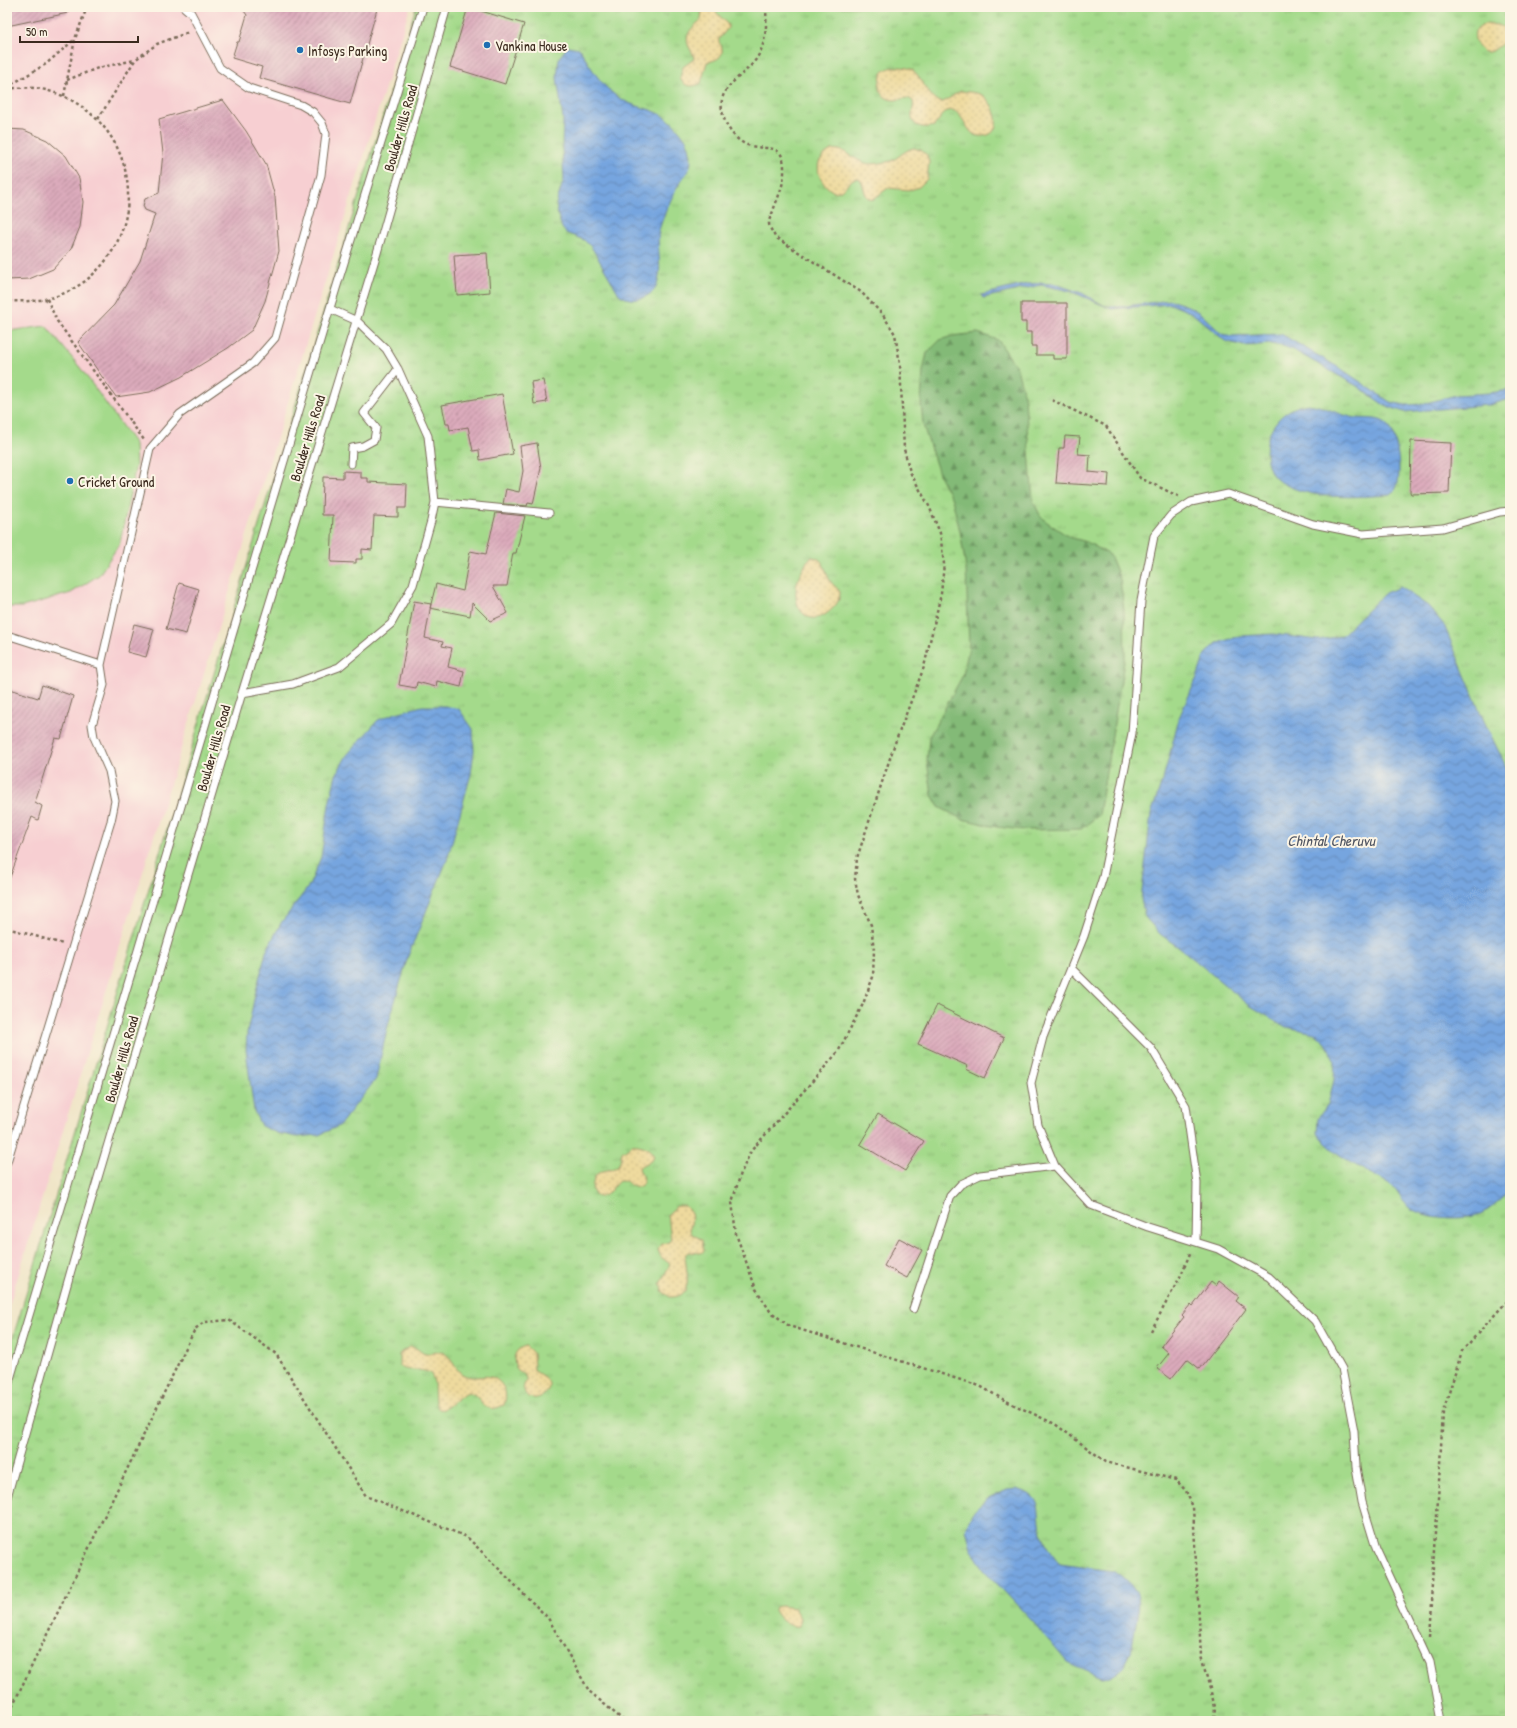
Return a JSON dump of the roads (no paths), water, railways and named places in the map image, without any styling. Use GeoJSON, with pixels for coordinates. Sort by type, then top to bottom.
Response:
{"type":"FeatureCollection","features":[{"type":"Feature","properties":{"kind":"lane"},"geometry":{"type":"LineString","coordinates":[[7,1162],[111,821],[115,802],[109,771],[94,737],[92,725],[104,686],[101,665],[150,449],[180,414],[253,363],[275,338],[321,175],[326,134],[322,123],[313,112],[301,105],[249,88],[220,68],[191,14],[184,7]]}},
{"type":"Feature","properties":{"kind":"lane","name":"Boulder Hills Road"},"geometry":{"type":"LineString","coordinates":[[7,1389],[330,309],[423,7]]}},
{"type":"Feature","properties":{"kind":"lane","name":"Boulder Hills Road"},"geometry":{"type":"LineString","coordinates":[[7,1497],[83,1228],[242,693],[357,320],[447,7]]}},
{"type":"Feature","properties":{"kind":"lane"},"geometry":{"type":"LineString","coordinates":[[242,693],[293,684],[338,667],[392,624],[413,585],[435,502],[428,436],[398,369],[386,349],[357,320],[330,309]]}},
{"type":"Feature","properties":{"kind":"lane"},"geometry":{"type":"LineString","coordinates":[[351,464],[352,448],[363,446],[374,440],[376,428],[364,414],[398,369]]}},
{"type":"Feature","properties":{"kind":"lane"},"geometry":{"type":"LineString","coordinates":[[1440,1721],[1429,1662],[1376,1548],[1362,1502],[1356,1467],[1354,1431],[1342,1369],[1315,1321],[1269,1277],[1218,1249],[1148,1227],[1091,1205],[1055,1166],[1038,1125],[1031,1083],[1043,1037],[1084,936],[1103,877],[1132,733],[1141,601],[1154,536],[1171,515],[1192,502],[1228,494],[1313,524],[1363,534],[1443,528],[1500,512],[1510,511]]}},
{"type":"Feature","properties":{"kind":"lane"},"geometry":{"type":"LineString","coordinates":[[435,502],[549,513]]}},
{"type":"Feature","properties":{"kind":"lane"},"geometry":{"type":"LineString","coordinates":[[7,635],[101,665]]}},
{"type":"Feature","properties":{"kind":"lane"},"geometry":{"type":"LineString","coordinates":[[1071,968],[1151,1048],[1186,1106],[1197,1182],[1196,1242]]}},
{"type":"Feature","properties":{"kind":"lane"},"geometry":{"type":"LineString","coordinates":[[913,1309],[950,1196],[961,1184],[980,1175],[1055,1166]]}},
{"type":"Feature","properties":{"kind":"water"},"geometry":{"type":"Polygon","coordinates":[[[568,46],[579,48],[599,79],[615,95],[631,104],[655,112],[670,121],[684,136],[689,148],[691,162],[688,171],[673,196],[660,227],[658,236],[660,267],[659,277],[656,286],[651,293],[639,299],[630,299],[619,294],[592,248],[584,240],[566,233],[562,228],[558,216],[556,204],[564,179],[562,149],[563,119],[557,78],[559,58],[568,46]]]}},
{"type":"Feature","properties":{"kind":"water"},"geometry":{"type":"Polygon","coordinates":[[[1027,284],[1055,284],[1082,293],[1105,306],[1070,291],[1041,285],[983,298],[981,295],[1027,284]]]}},
{"type":"Feature","properties":{"kind":"water"},"geometry":{"type":"Polygon","coordinates":[[[1170,300],[1188,306],[1200,313],[1222,334],[1231,336],[1281,334],[1343,370],[1390,402],[1406,405],[1422,404],[1456,395],[1510,390],[1510,399],[1489,405],[1404,412],[1384,405],[1357,386],[1295,351],[1283,346],[1271,344],[1244,346],[1225,341],[1192,313],[1170,304],[1112,309],[1105,306],[1119,307],[1170,300]]]}},
{"type":"Feature","properties":{"kind":"water"},"geometry":{"type":"Polygon","coordinates":[[[1308,404],[1350,417],[1375,419],[1386,423],[1390,428],[1396,444],[1399,464],[1396,489],[1390,495],[1348,497],[1319,495],[1304,492],[1291,487],[1274,477],[1267,461],[1266,451],[1270,432],[1281,416],[1298,406],[1308,404]]]}},
{"type":"Feature","properties":{"kind":"water","name":"Chintal Cheruvu"},"geometry":{"type":"Polygon","coordinates":[[[1400,587],[1428,606],[1444,625],[1484,721],[1510,775],[1510,1191],[1484,1212],[1467,1217],[1445,1218],[1424,1214],[1415,1210],[1405,1203],[1391,1185],[1350,1162],[1325,1142],[1317,1133],[1318,1118],[1328,1104],[1334,1080],[1335,1061],[1326,1043],[1315,1033],[1286,1027],[1249,1005],[1185,952],[1160,934],[1145,917],[1141,899],[1151,814],[1164,776],[1179,718],[1198,675],[1205,654],[1217,643],[1241,636],[1273,634],[1318,640],[1341,636],[1385,593],[1400,587]]]}},
{"type":"Feature","properties":{"kind":"water"},"geometry":{"type":"Polygon","coordinates":[[[422,706],[445,706],[459,709],[473,729],[474,751],[471,774],[447,860],[408,956],[387,1029],[376,1079],[339,1126],[319,1135],[297,1137],[277,1133],[261,1126],[254,1111],[246,1050],[247,1033],[266,952],[281,923],[309,886],[315,872],[321,857],[329,804],[336,775],[347,755],[378,720],[396,713],[422,706]]]}},
{"type":"Feature","properties":{"kind":"water"},"geometry":{"type":"Polygon","coordinates":[[[1017,1489],[1026,1492],[1036,1500],[1040,1524],[1045,1541],[1051,1553],[1060,1564],[1113,1571],[1130,1584],[1137,1594],[1139,1604],[1131,1653],[1124,1666],[1110,1676],[1101,1677],[1067,1662],[1033,1622],[984,1570],[971,1548],[966,1529],[972,1513],[986,1500],[1007,1490],[1017,1489]]]}},
{"type":"Feature","properties":{"kind":"place","name":"Vankina House"},"geometry":{"type":"Point","coordinates":[487,45]}},
{"type":"Feature","properties":{"kind":"place","name":"Infosys Parking"},"geometry":{"type":"Point","coordinates":[300,50]}},
{"type":"Feature","properties":{"kind":"place","name":"Cricket Ground"},"geometry":{"type":"Point","coordinates":[70,481]}}]}
